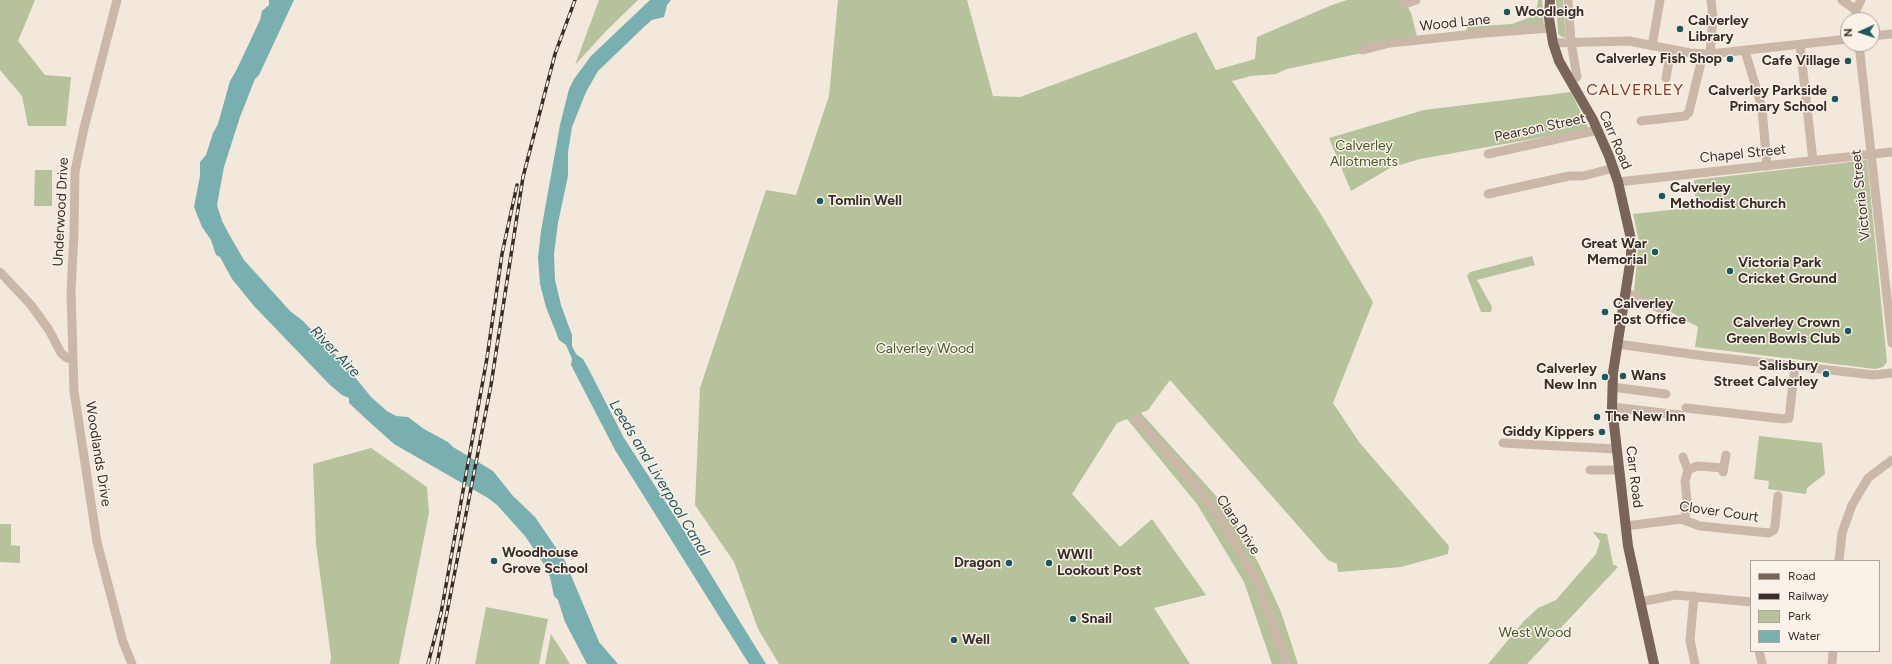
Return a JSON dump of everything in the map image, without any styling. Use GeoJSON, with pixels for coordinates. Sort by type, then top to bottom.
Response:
{"type":"FeatureCollection","features":[{"type":"Feature","properties":{"kind":"main road","name":"Carr Road"},"geometry":{"type":"LineString","coordinates":[[1550,2],[1550,28],[1559,61],[1598,130],[1614,168],[1631,239],[1631,257],[1617,344],[1612,387],[1612,407],[1628,546],[1654,664]]}},
{"type":"Feature","properties":{"kind":"street","name":"Underwood Drive"},"geometry":{"type":"LineString","coordinates":[[73,359],[71,291],[75,171],[84,128],[117,0]]}},
{"type":"Feature","properties":{"kind":"street"},"geometry":{"type":"LineString","coordinates":[[1402,5],[1416,0]]}},
{"type":"Feature","properties":{"kind":"street"},"geometry":{"type":"LineString","coordinates":[[1568,0],[1571,42],[1577,77]]}},
{"type":"Feature","properties":{"kind":"street"},"geometry":{"type":"LineString","coordinates":[[1652,46],[1660,0]]}},
{"type":"Feature","properties":{"kind":"street"},"geometry":{"type":"LineString","coordinates":[[1641,122],[1685,116],[1689,112],[1707,54],[1713,18],[1711,0]]}},
{"type":"Feature","properties":{"kind":"street"},"geometry":{"type":"LineString","coordinates":[[1842,0],[1856,10],[1861,0]]}},
{"type":"Feature","properties":{"kind":"street","name":"Wood Lane"},"geometry":{"type":"LineString","coordinates":[[1364,50],[1390,43],[1550,28]]}},
{"type":"Feature","properties":{"kind":"street"},"geometry":{"type":"LineString","coordinates":[[1880,35],[1892,34]]}},
{"type":"Feature","properties":{"kind":"street"},"geometry":{"type":"LineString","coordinates":[[1553,43],[1629,41],[1671,50],[1707,54],[1840,40]]}},
{"type":"Feature","properties":{"kind":"street"},"geometry":{"type":"LineString","coordinates":[[1800,45],[1813,160]]}},
{"type":"Feature","properties":{"kind":"street"},"geometry":{"type":"LineString","coordinates":[[1666,78],[1671,50]]}},
{"type":"Feature","properties":{"kind":"street"},"geometry":{"type":"LineString","coordinates":[[1745,51],[1762,108],[1767,166]]}},
{"type":"Feature","properties":{"kind":"street","name":"Victoria Street"},"geometry":{"type":"LineString","coordinates":[[1860,52],[1892,343]]}},
{"type":"Feature","properties":{"kind":"street","name":"Pearson Street"},"geometry":{"type":"LineString","coordinates":[[1488,154],[1598,130]]}},
{"type":"Feature","properties":{"kind":"street","name":"Chapel Street"},"geometry":{"type":"LineString","coordinates":[[1618,182],[1892,152]]}},
{"type":"Feature","properties":{"kind":"street"},"geometry":{"type":"LineString","coordinates":[[1488,194],[1614,168]]}},
{"type":"Feature","properties":{"kind":"street"},"geometry":{"type":"LineString","coordinates":[[0,272],[31,305],[49,330],[61,353],[67,358],[73,359]]}},
{"type":"Feature","properties":{"kind":"street"},"geometry":{"type":"LineString","coordinates":[[1625,292],[1661,308]]}},
{"type":"Feature","properties":{"kind":"street"},"geometry":{"type":"LineString","coordinates":[[1617,344],[1874,375],[1892,374]]}},
{"type":"Feature","properties":{"kind":"street","name":"Woodlands Drive"},"geometry":{"type":"LineString","coordinates":[[73,359],[74,391],[98,542],[122,642],[132,664]]}},
{"type":"Feature","properties":{"kind":"street"},"geometry":{"type":"LineString","coordinates":[[1686,408],[1784,419],[1789,418],[1795,366]]}},
{"type":"Feature","properties":{"kind":"street"},"geometry":{"type":"LineString","coordinates":[[1612,387],[1666,394]]}},
{"type":"Feature","properties":{"kind":"street"},"geometry":{"type":"LineString","coordinates":[[1612,407],[1680,415]]}},
{"type":"Feature","properties":{"kind":"street","name":"Clara Drive"},"geometry":{"type":"LineString","coordinates":[[1136,419],[1184,472],[1219,516],[1256,579],[1287,664]]}},
{"type":"Feature","properties":{"kind":"street"},"geometry":{"type":"LineString","coordinates":[[1503,443],[1616,449]]}},
{"type":"Feature","properties":{"kind":"street"},"geometry":{"type":"LineString","coordinates":[[1688,470],[1696,466],[1723,470],[1726,456]]}},
{"type":"Feature","properties":{"kind":"street"},"geometry":{"type":"LineString","coordinates":[[1683,458],[1688,470],[1685,481],[1687,502],[1685,520]]}},
{"type":"Feature","properties":{"kind":"street"},"geometry":{"type":"LineString","coordinates":[[1839,560],[1843,528],[1852,505],[1868,478],[1892,460]]}},
{"type":"Feature","properties":{"kind":"street"},"geometry":{"type":"LineString","coordinates":[[1590,470],[1619,470]]}},
{"type":"Feature","properties":{"kind":"street","name":"Clover Court"},"geometry":{"type":"LineString","coordinates":[[1626,526],[1676,518],[1700,526],[1769,533],[1774,530],[1778,496]]}},
{"type":"Feature","properties":{"kind":"street"},"geometry":{"type":"LineString","coordinates":[[1640,602],[1666,596],[1694,596],[1750,602]]}},
{"type":"Feature","properties":{"kind":"street"},"geometry":{"type":"LineString","coordinates":[[1694,596],[1690,640],[1695,664]]}},
{"type":"Feature","properties":{"kind":"street"},"geometry":{"type":"LineString","coordinates":[[1760,652],[1762,662]]}},
{"type":"Feature","properties":{"kind":"street"},"geometry":{"type":"LineString","coordinates":[[1832,664],[1833,652]]}},
{"type":"Feature","properties":{"kind":"green space"},"geometry":{"type":"Polygon","coordinates":[[[0,0],[35,0],[18,41],[45,75],[71,77],[66,126],[28,126],[22,96],[0,70],[0,0]]]}},
{"type":"Feature","properties":{"kind":"green space"},"geometry":{"type":"Polygon","coordinates":[[[599,0],[638,0],[606,31],[575,65],[599,0]]]}},
{"type":"Feature","properties":{"kind":"green space","name":"Calverley Wood"},"geometry":{"type":"Polygon","coordinates":[[[838,0],[967,0],[993,96],[1020,97],[1196,32],[1216,70],[1255,59],[1257,37],[1332,5],[1347,0],[1404,0],[1411,13],[1419,44],[1390,47],[1287,69],[1276,74],[1251,76],[1232,81],[1319,211],[1373,302],[1333,403],[1359,442],[1449,546],[1448,554],[1401,567],[1338,572],[1337,564],[1328,560],[1170,380],[1148,410],[1141,413],[1227,508],[1259,564],[1281,612],[1298,664],[1272,664],[1244,582],[1197,504],[1127,419],[1117,423],[1072,494],[1120,547],[1152,519],[1206,595],[1154,608],[1190,664],[779,664],[758,629],[734,562],[695,505],[700,388],[766,190],[796,195],[829,96],[838,0]]]}},
{"type":"Feature","properties":{"kind":"green space"},"geometry":{"type":"Polygon","coordinates":[[[1538,0],[1542,0],[1544,27],[1466,31],[1467,27],[1512,24],[1536,15],[1538,0]]]}},
{"type":"Feature","properties":{"kind":"green space"},"geometry":{"type":"Polygon","coordinates":[[[1556,0],[1563,0],[1566,38],[1560,36],[1558,33],[1556,0]]]}},
{"type":"Feature","properties":{"kind":"green space","name":"Calverley Allotments"},"geometry":{"type":"Polygon","coordinates":[[[1571,92],[1589,129],[1420,159],[1390,168],[1351,191],[1329,138],[1424,110],[1571,92]]]}},
{"type":"Feature","properties":{"kind":"green space"},"geometry":{"type":"Polygon","coordinates":[[[1867,160],[1887,362],[1883,367],[1875,369],[1695,347],[1698,327],[1634,292],[1638,237],[1633,214],[1696,207],[1694,180],[1867,160]]]}},
{"type":"Feature","properties":{"kind":"green space"},"geometry":{"type":"Polygon","coordinates":[[[35,170],[52,170],[52,206],[34,206],[35,170]]]}},
{"type":"Feature","properties":{"kind":"green space"},"geometry":{"type":"Polygon","coordinates":[[[1532,256],[1535,265],[1477,280],[1492,307],[1491,312],[1481,312],[1467,276],[1470,272],[1532,256]]]}},
{"type":"Feature","properties":{"kind":"green space"},"geometry":{"type":"Polygon","coordinates":[[[1759,436],[1822,443],[1825,474],[1807,488],[1806,494],[1768,489],[1769,481],[1754,479],[1759,436]]]}},
{"type":"Feature","properties":{"kind":"green space"},"geometry":{"type":"Polygon","coordinates":[[[371,448],[427,487],[429,513],[399,664],[330,664],[331,657],[316,544],[313,464],[371,448]]]}},
{"type":"Feature","properties":{"kind":"green space"},"geometry":{"type":"Polygon","coordinates":[[[0,524],[11,524],[11,545],[20,546],[20,563],[0,562],[0,524]]]}},
{"type":"Feature","properties":{"kind":"green space","name":"West Wood"},"geometry":{"type":"Polygon","coordinates":[[[1593,532],[1607,534],[1613,564],[1618,567],[1527,664],[1488,664],[1524,621],[1538,608],[1556,600],[1596,554],[1600,541],[1593,532]]]}},
{"type":"Feature","properties":{"kind":"green space"},"geometry":{"type":"Polygon","coordinates":[[[486,607],[548,619],[539,664],[475,664],[486,607]]]}},
{"type":"Feature","properties":{"kind":"green space"},"geometry":{"type":"Polygon","coordinates":[[[551,634],[562,651],[570,664],[545,664],[551,634]]]}},
{"type":"Feature","properties":{"kind":"water","name":"River Aire"},"geometry":{"type":"Polygon","coordinates":[[[269,0],[294,0],[259,75],[255,79],[240,117],[224,167],[217,205],[222,221],[244,260],[290,311],[303,321],[347,367],[371,397],[387,411],[396,416],[408,417],[424,429],[448,442],[453,447],[493,471],[513,496],[535,517],[565,561],[599,642],[618,664],[587,664],[565,622],[558,600],[554,596],[550,577],[545,566],[525,536],[497,505],[488,498],[394,444],[349,403],[349,398],[342,395],[330,385],[254,306],[232,279],[220,257],[216,255],[211,240],[202,227],[194,207],[200,176],[200,162],[206,155],[213,133],[218,124],[230,81],[260,20],[262,11],[269,5],[269,0]]]}},
{"type":"Feature","properties":{"kind":"water"},"geometry":{"type":"Polygon","coordinates":[[[650,0],[671,0],[667,5],[664,17],[652,20],[598,71],[586,92],[572,127],[568,152],[568,176],[558,223],[554,254],[555,280],[561,305],[572,335],[572,346],[576,354],[583,359],[624,438],[681,526],[766,664],[749,664],[615,450],[571,365],[572,359],[566,345],[559,340],[546,307],[540,284],[538,258],[541,231],[560,125],[569,89],[574,79],[591,56],[650,0]]]}},
{"type":"Feature","properties":{"kind":"railway"},"geometry":{"type":"LineString","coordinates":[[437,664],[491,385],[523,177],[555,54],[575,0]]}},
{"type":"Feature","properties":{"kind":"railway"},"geometry":{"type":"LineString","coordinates":[[428,664],[441,613],[487,358],[502,254],[517,185]]}},
{"type":"Feature","properties":{"kind":"place","name":"Woodleigh"},"geometry":{"type":"Point","coordinates":[1507,12]}},
{"type":"Feature","properties":{"kind":"place","name":"Calverley Library"},"geometry":{"type":"Point","coordinates":[1680,29]}},
{"type":"Feature","properties":{"kind":"place","name":"Calverley Fish Shop"},"geometry":{"type":"Point","coordinates":[1730,59]}},
{"type":"Feature","properties":{"kind":"place","name":"Cafe Village"},"geometry":{"type":"Point","coordinates":[1848,61]}},
{"type":"Feature","properties":{"kind":"place","name":"Calverley Parkside Primary School"},"geometry":{"type":"Point","coordinates":[1835,99]}},
{"type":"Feature","properties":{"kind":"place","name":"Calverley Methodist Church"},"geometry":{"type":"Point","coordinates":[1662,196]}},
{"type":"Feature","properties":{"kind":"place","name":"Tomlin Well"},"geometry":{"type":"Point","coordinates":[820,201]}},
{"type":"Feature","properties":{"kind":"place","name":"Great War Memorial"},"geometry":{"type":"Point","coordinates":[1655,252]}},
{"type":"Feature","properties":{"kind":"place","name":"Victoria Park Cricket Ground"},"geometry":{"type":"Point","coordinates":[1730,271]}},
{"type":"Feature","properties":{"kind":"place","name":"Calverley Post Office"},"geometry":{"type":"Point","coordinates":[1605,312]}},
{"type":"Feature","properties":{"kind":"place","name":"Calverley Crown Green Bowls Club"},"geometry":{"type":"Point","coordinates":[1848,331]}},
{"type":"Feature","properties":{"kind":"place","name":"Salisbury Street Calverley"},"geometry":{"type":"Point","coordinates":[1826,374]}},
{"type":"Feature","properties":{"kind":"place","name":"Wans"},"geometry":{"type":"Point","coordinates":[1623,376]}},
{"type":"Feature","properties":{"kind":"place","name":"Calverley New Inn"},"geometry":{"type":"Point","coordinates":[1605,377]}},
{"type":"Feature","properties":{"kind":"place","name":"The New Inn"},"geometry":{"type":"Point","coordinates":[1597,417]}},
{"type":"Feature","properties":{"kind":"place","name":"Giddy Kippers"},"geometry":{"type":"Point","coordinates":[1602,432]}},
{"type":"Feature","properties":{"kind":"place","name":"Woodhouse Grove School"},"geometry":{"type":"Point","coordinates":[494,561]}},
{"type":"Feature","properties":{"kind":"place","name":"Dragon"},"geometry":{"type":"Point","coordinates":[1009,563]}},
{"type":"Feature","properties":{"kind":"place","name":"WWII Lookout Post"},"geometry":{"type":"Point","coordinates":[1049,563]}},
{"type":"Feature","properties":{"kind":"place","name":"Snail"},"geometry":{"type":"Point","coordinates":[1073,619]}},
{"type":"Feature","properties":{"kind":"place","name":"Well"},"geometry":{"type":"Point","coordinates":[954,640]}},
{"type":"Feature","properties":{"kind":"district","name":"CALVERLEY"},"geometry":{"type":"Point","coordinates":[1635,90]}},
{"type":"Feature","properties":{"kind":"water label","name":"Leeds and Liverpool Canal"},"geometry":{"type":"Point","coordinates":[659,478]}}]}
